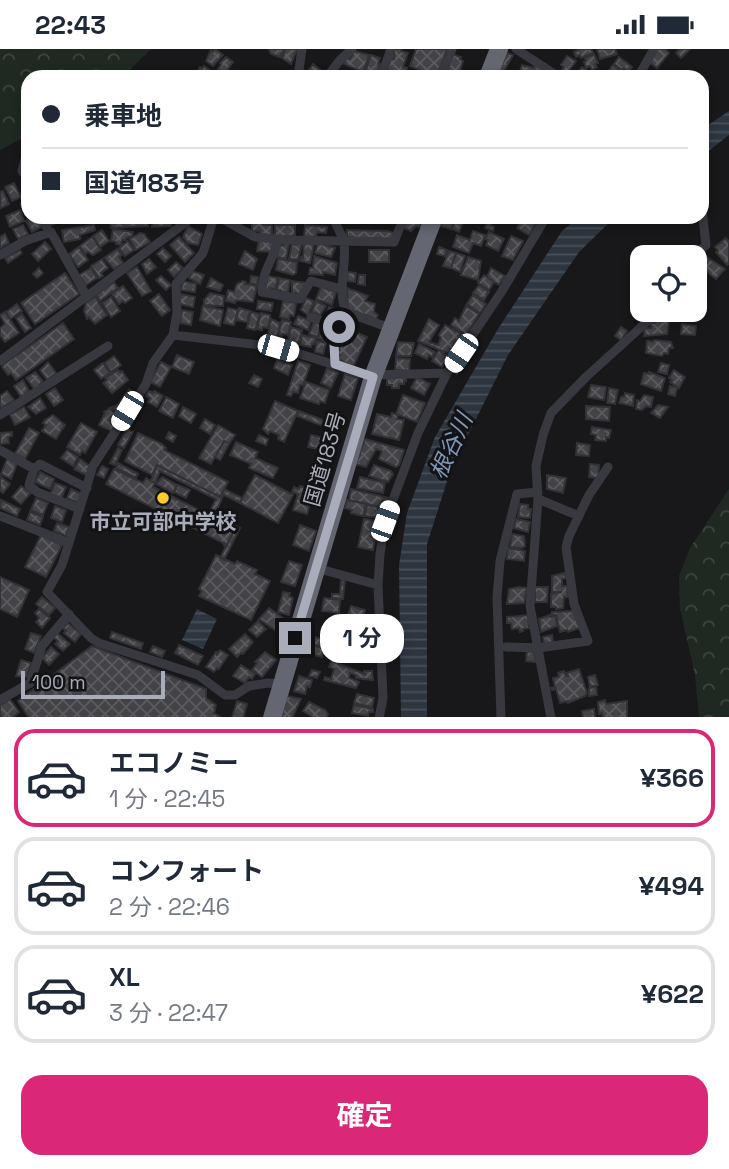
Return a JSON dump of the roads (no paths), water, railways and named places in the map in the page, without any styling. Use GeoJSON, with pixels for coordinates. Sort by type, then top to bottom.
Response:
{"type":"FeatureCollection","features":[{"type":"Feature","properties":{"kind":"highway"},"geometry":{"type":"LineString","coordinates":[[491,70],[499,49]]}},
{"type":"Feature","properties":{"kind":"highway","name":"国道183号"},"geometry":{"type":"LineString","coordinates":[[272,717],[373,376],[432,224]]}},
{"type":"Feature","properties":{"kind":"street"},"geometry":{"type":"LineString","coordinates":[[299,70],[302,49]]}},
{"type":"Feature","properties":{"kind":"street"},"geometry":{"type":"LineString","coordinates":[[332,70],[352,49]]}},
{"type":"Feature","properties":{"kind":"street"},"geometry":{"type":"LineString","coordinates":[[384,70],[391,49]]}},
{"type":"Feature","properties":{"kind":"street"},"geometry":{"type":"LineString","coordinates":[[444,70],[452,49]]}},
{"type":"Feature","properties":{"kind":"street"},"geometry":{"type":"LineString","coordinates":[[516,49],[548,70]]}},
{"type":"Feature","properties":{"kind":"street"},"geometry":{"type":"LineString","coordinates":[[642,70],[654,49]]}},
{"type":"Feature","properties":{"kind":"street"},"geometry":{"type":"LineString","coordinates":[[45,224],[87,297]]}},
{"type":"Feature","properties":{"kind":"street"},"geometry":{"type":"LineString","coordinates":[[0,361],[87,297],[177,224]]}},
{"type":"Feature","properties":{"kind":"street"},"geometry":{"type":"LineString","coordinates":[[214,224],[203,253],[176,284],[177,313],[173,335],[153,363],[146,384],[93,467],[62,565],[47,592],[99,643],[198,675],[225,695],[235,695],[248,686],[281,684]]}},
{"type":"Feature","properties":{"kind":"street"},"geometry":{"type":"LineString","coordinates":[[230,224],[255,237],[394,242],[401,224]]}},
{"type":"Feature","properties":{"kind":"street"},"geometry":{"type":"LineString","coordinates":[[335,364],[334,344],[346,312],[342,289],[344,241],[337,224]]}},
{"type":"Feature","properties":{"kind":"street"},"geometry":{"type":"LineString","coordinates":[[379,717],[383,698],[378,585],[385,521],[418,433],[447,373],[502,291],[542,224]]}},
{"type":"Feature","properties":{"kind":"street"},"geometry":{"type":"LineString","coordinates":[[704,224],[706,245]]}},
{"type":"Feature","properties":{"kind":"street"},"geometry":{"type":"LineString","coordinates":[[0,255],[25,241],[49,233]]}},
{"type":"Feature","properties":{"kind":"street"},"geometry":{"type":"LineString","coordinates":[[278,239],[275,252],[262,278],[262,292],[300,299],[311,281],[342,289]]}},
{"type":"Feature","properties":{"kind":"street"},"geometry":{"type":"LineString","coordinates":[[346,312],[390,328]]}},
{"type":"Feature","properties":{"kind":"street"},"geometry":{"type":"LineString","coordinates":[[311,317],[339,327]]}},
{"type":"Feature","properties":{"kind":"street"},"geometry":{"type":"LineString","coordinates":[[551,717],[530,606],[538,496],[536,466],[543,435],[551,414],[586,377],[647,322]]}},
{"type":"Feature","properties":{"kind":"street"},"geometry":{"type":"LineString","coordinates":[[173,335],[278,348],[373,376],[447,373]]}},
{"type":"Feature","properties":{"kind":"street"},"geometry":{"type":"LineString","coordinates":[[0,415],[108,346]]}},
{"type":"Feature","properties":{"kind":"street"},"geometry":{"type":"LineString","coordinates":[[0,450],[34,469]]}},
{"type":"Feature","properties":{"kind":"street"},"geometry":{"type":"LineString","coordinates":[[80,509],[37,492],[29,485],[34,469],[40,464],[87,488]]}},
{"type":"Feature","properties":{"kind":"street"},"geometry":{"type":"LineString","coordinates":[[506,647],[538,648],[588,641],[574,604],[566,547],[589,495],[608,467]]}},
{"type":"Feature","properties":{"kind":"street"},"geometry":{"type":"LineString","coordinates":[[501,717],[497,597],[500,561],[517,494],[538,496],[579,516]]}},
{"type":"Feature","properties":{"kind":"street"},"geometry":{"type":"LineString","coordinates":[[0,516],[69,543]]}},
{"type":"Feature","properties":{"kind":"street"},"geometry":{"type":"LineString","coordinates":[[316,568],[378,585]]}},
{"type":"Feature","properties":{"kind":"street"},"geometry":{"type":"LineString","coordinates":[[0,701],[30,683],[42,646],[69,614]]}},
{"type":"Feature","properties":{"kind":"water"},"geometry":{"type":"Polygon","coordinates":[[[729,111],[729,135],[709,151],[709,124],[729,111]]]}},
{"type":"Feature","properties":{"kind":"water","name":"根谷川"},"geometry":{"type":"Polygon","coordinates":[[[570,224],[608,224],[579,252],[508,355],[451,469],[427,544],[427,717],[401,717],[399,565],[407,513],[435,437],[498,329],[562,231],[570,224]]]}},
{"type":"Feature","properties":{"kind":"water"},"geometry":{"type":"Polygon","coordinates":[[[197,609],[217,619],[203,649],[182,640],[197,609]]]}},
{"type":"Feature","properties":{"kind":"place","name":"市立可部中学校"},"geometry":{"type":"Point","coordinates":[163,498]}}]}
